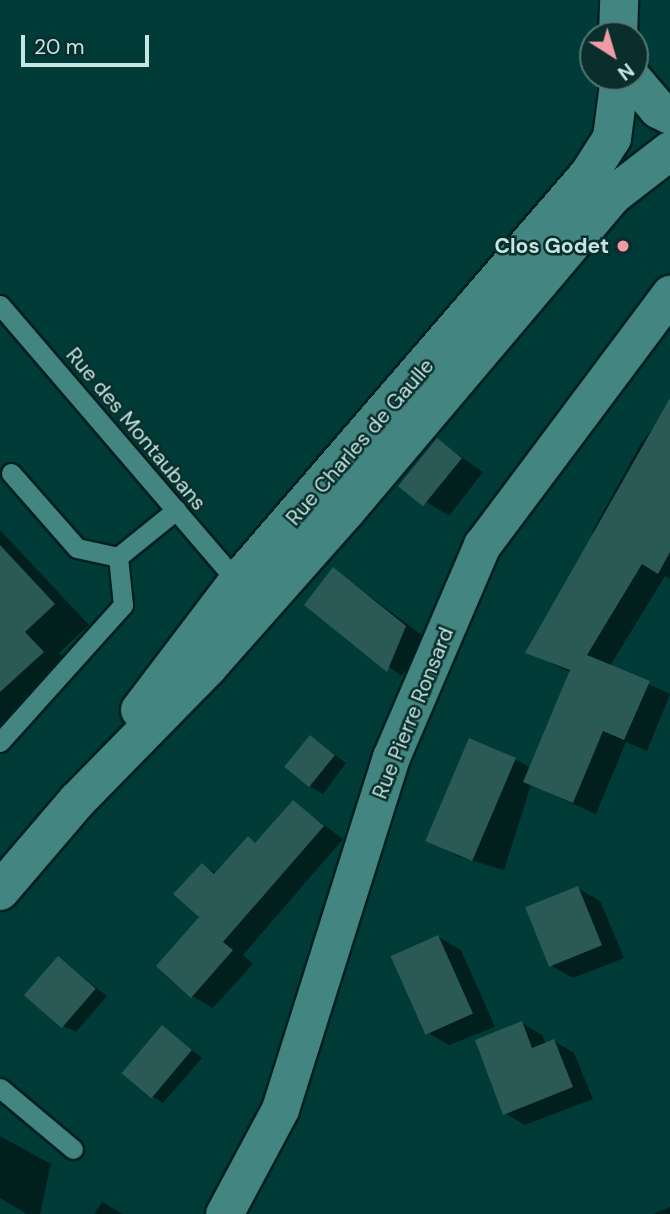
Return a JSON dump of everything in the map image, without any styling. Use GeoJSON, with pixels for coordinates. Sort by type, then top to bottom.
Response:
{"type":"FeatureCollection","features":[{"type":"Feature","properties":{"kind":"street"},"geometry":{"type":"LineString","coordinates":[[618,21],[619,0]]}},
{"type":"Feature","properties":{"kind":"street","name":"Rue Charles de Gaulle"},"geometry":{"type":"LineString","coordinates":[[77,800],[184,647],[237,582],[589,174],[612,138],[618,91]]}},
{"type":"Feature","properties":{"kind":"street"},"geometry":{"type":"LineString","coordinates":[[643,91],[658,109],[670,115]]}},
{"type":"Feature","properties":{"kind":"street","name":"Rue Charles de Gaulle"},"geometry":{"type":"LineString","coordinates":[[0,891],[77,800],[226,646],[613,195],[670,151]]}},
{"type":"Feature","properties":{"kind":"street","name":"Rue Pierre Ronsard"},"geometry":{"type":"LineString","coordinates":[[224,1214],[280,1109],[391,757],[482,545],[670,294]]}},
{"type":"Feature","properties":{"kind":"lane","name":"Rue des Montaubans"},"geometry":{"type":"LineString","coordinates":[[0,305],[237,582]]}},
{"type":"Feature","properties":{"kind":"lane"},"geometry":{"type":"LineString","coordinates":[[11,472],[77,548],[118,557]]}},
{"type":"Feature","properties":{"kind":"lane"},"geometry":{"type":"LineString","coordinates":[[118,557],[176,510]]}},
{"type":"Feature","properties":{"kind":"lane"},"geometry":{"type":"LineString","coordinates":[[0,742],[123,604],[118,557]]}},
{"type":"Feature","properties":{"kind":"lane"},"geometry":{"type":"LineString","coordinates":[[0,1088],[73,1149]]}},
{"type":"Feature","properties":{"kind":"building"},"geometry":{"type":"Polygon","coordinates":[[[670,398],[670,552],[658,574],[642,564],[587,655],[650,681],[624,740],[603,731],[573,803],[523,782],[570,670],[525,653],[670,398]]]}},
{"type":"Feature","properties":{"kind":"building"},"geometry":{"type":"Polygon","coordinates":[[[437,438],[462,458],[423,506],[398,486],[437,438]]]}},
{"type":"Feature","properties":{"kind":"building"},"geometry":{"type":"Polygon","coordinates":[[[0,545],[55,604],[25,632],[44,652],[0,692],[0,545]]]}},
{"type":"Feature","properties":{"kind":"building"},"geometry":{"type":"Polygon","coordinates":[[[333,567],[406,626],[387,672],[304,605],[333,567]]]}},
{"type":"Feature","properties":{"kind":"building"},"geometry":{"type":"Polygon","coordinates":[[[310,735],[335,755],[309,787],[284,767],[310,735]]]}},
{"type":"Feature","properties":{"kind":"building"},"geometry":{"type":"Polygon","coordinates":[[[469,738],[516,758],[472,861],[425,841],[469,738]]]}},
{"type":"Feature","properties":{"kind":"building"},"geometry":{"type":"Polygon","coordinates":[[[293,800],[324,826],[223,942],[233,950],[191,998],[156,966],[199,917],[173,894],[202,863],[214,874],[248,836],[255,843],[293,800]]]}},
{"type":"Feature","properties":{"kind":"building"},"geometry":{"type":"Polygon","coordinates":[[[578,886],[602,945],[549,967],[525,907],[578,886]]]}},
{"type":"Feature","properties":{"kind":"building"},"geometry":{"type":"Polygon","coordinates":[[[438,935],[473,1014],[425,1035],[390,956],[438,935]]]}},
{"type":"Feature","properties":{"kind":"building"},"geometry":{"type":"Polygon","coordinates":[[[58,956],[96,989],[62,1028],[24,995],[58,956]]]}},
{"type":"Feature","properties":{"kind":"building"},"geometry":{"type":"Polygon","coordinates":[[[522,1021],[532,1048],[554,1039],[573,1087],[503,1115],[475,1040],[522,1021]]]}},
{"type":"Feature","properties":{"kind":"building"},"geometry":{"type":"Polygon","coordinates":[[[162,1025],[192,1050],[151,1098],[122,1073],[162,1025]]]}},
{"type":"Feature","properties":{"kind":"place","name":"Clos Godet"},"geometry":{"type":"Point","coordinates":[623,246]}}]}
